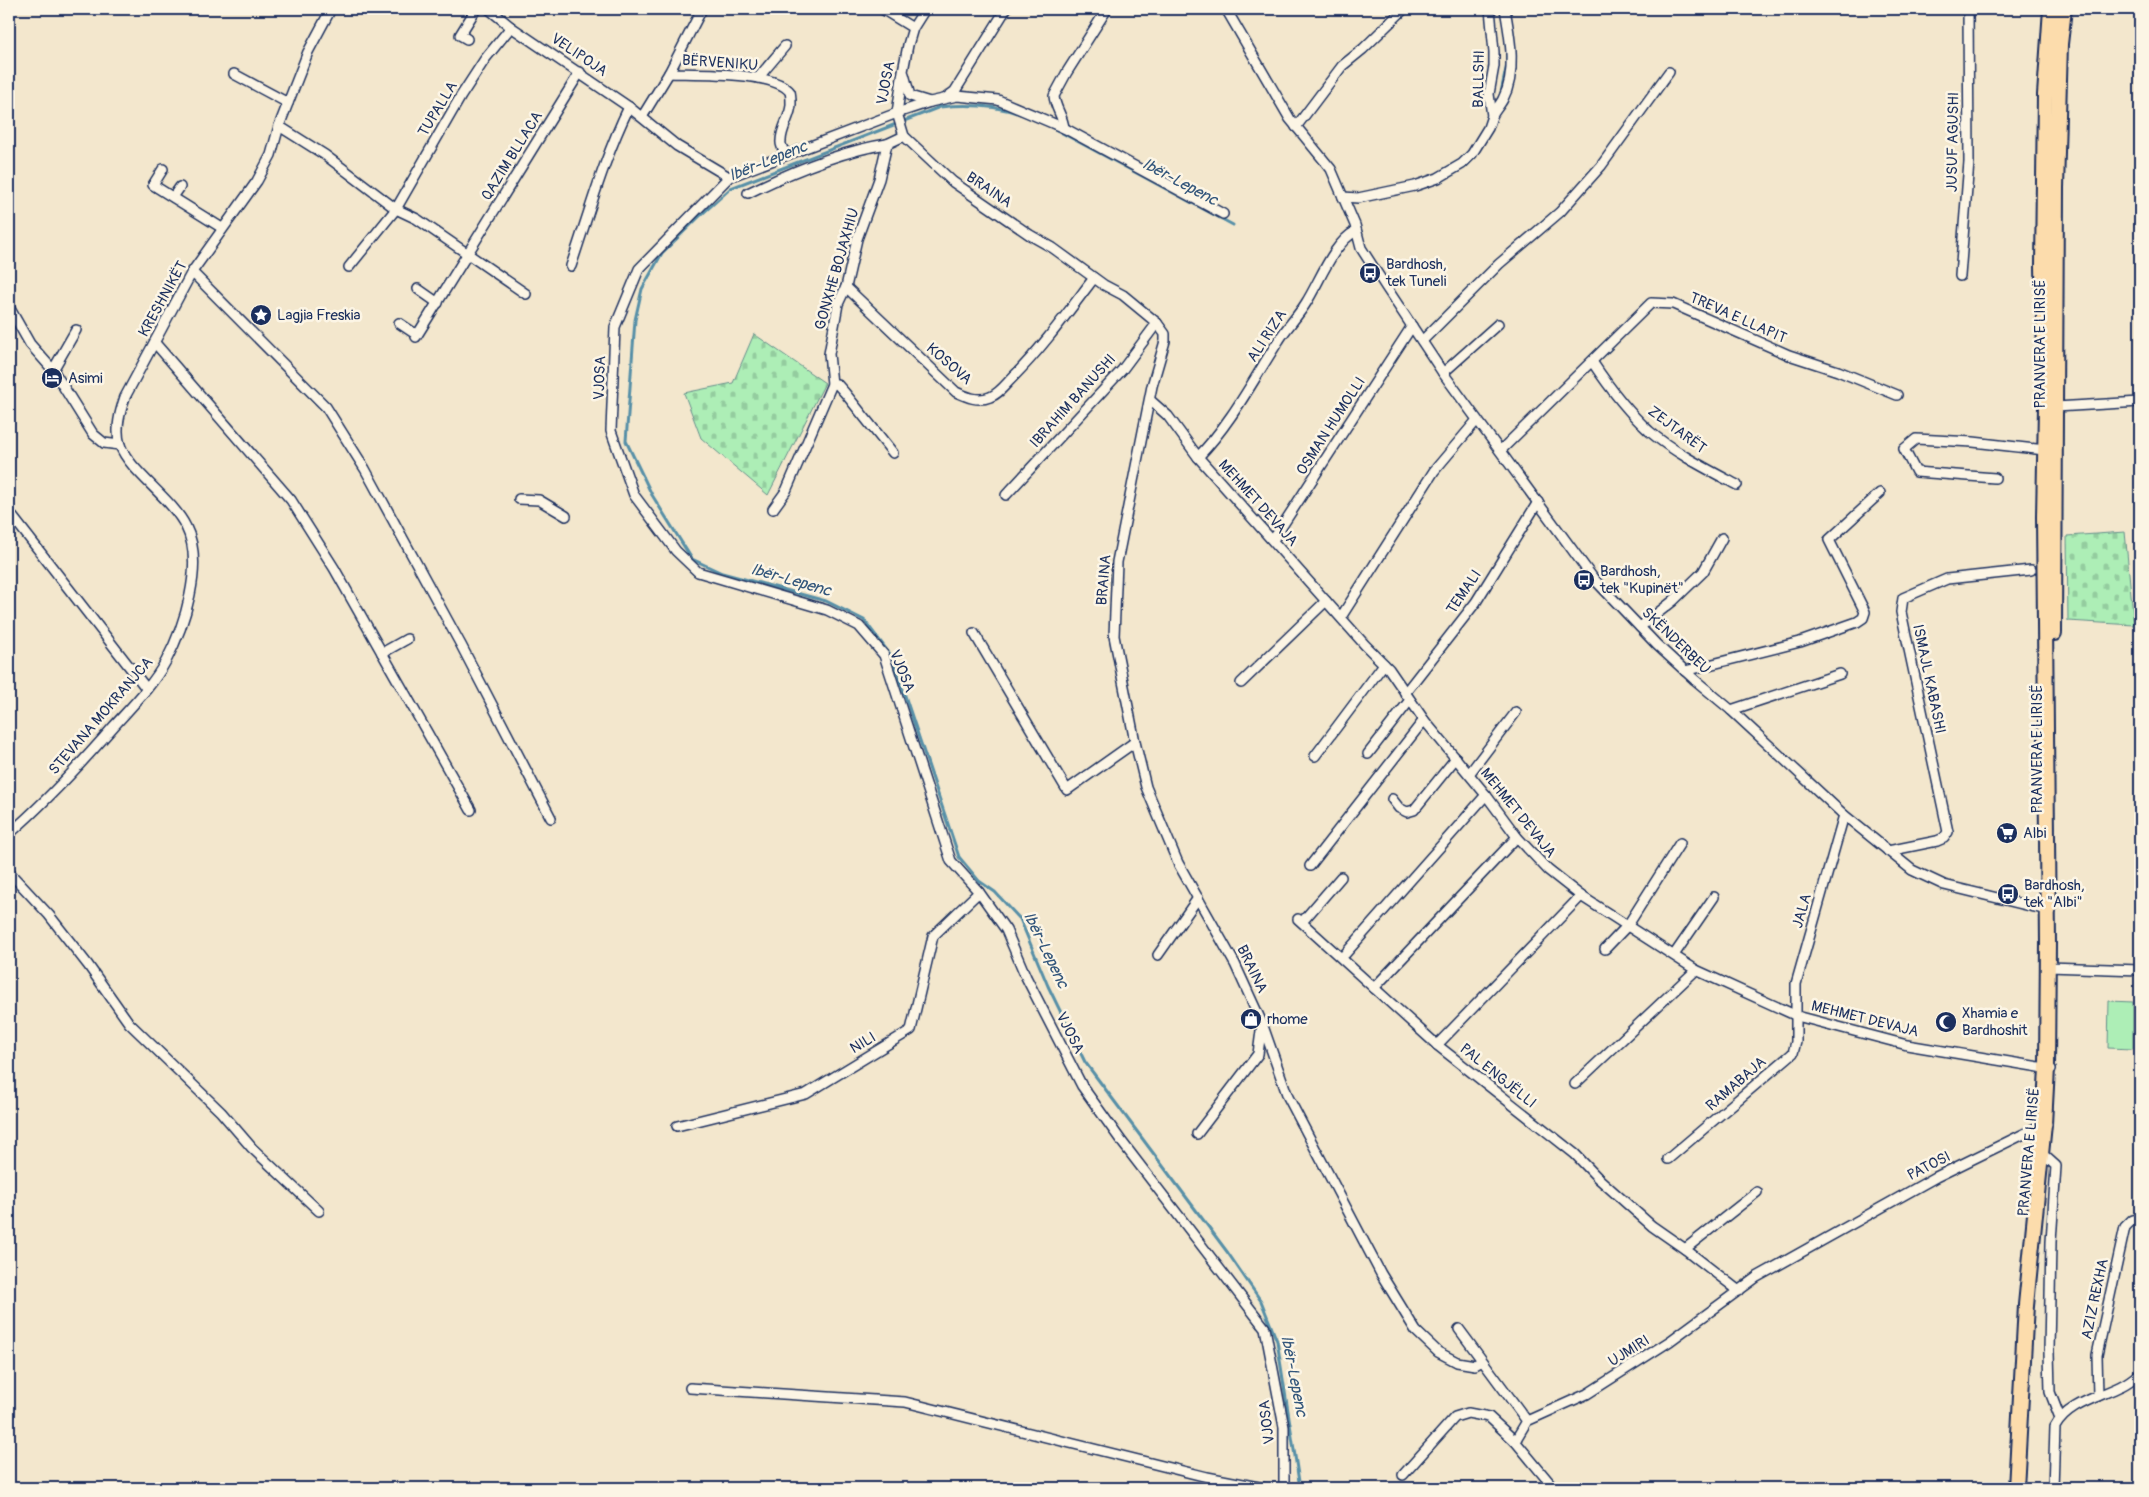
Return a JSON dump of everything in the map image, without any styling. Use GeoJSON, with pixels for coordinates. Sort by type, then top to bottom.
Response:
{"type":"FeatureCollection","features":[{"type":"Feature","properties":{"kind":"main road","name":"PRANVERA E LIRISË"},"geometry":{"type":"LineString","coordinates":[[2023,1488],[2030,1340],[2046,1157],[2049,1069],[2050,967],[2044,580],[2043,266],[2045,95],[2051,9]]}},
{"type":"Feature","properties":{"kind":"main road","name":"PRANVERA E LIRISË"},"geometry":{"type":"LineString","coordinates":[[2049,911],[2056,407],[2056,188],[2060,44],[2064,9]]}},
{"type":"Feature","properties":{"kind":"main road","name":"PRANVERA E LIRISË"},"geometry":{"type":"LineString","coordinates":[[2016,1488],[2026,1306],[2046,1124]]}},
{"type":"Feature","properties":{"kind":"street","name":"KRESHNIKËT"},"geometry":{"type":"LineString","coordinates":[[120,445],[119,416],[125,397],[192,272],[257,180],[271,155],[279,126],[308,52],[330,9]]}},
{"type":"Feature","properties":{"kind":"street"},"geometry":{"type":"LineString","coordinates":[[468,39],[460,35],[476,9]]}},
{"type":"Feature","properties":{"kind":"street","name":"VELIPOJA"},"geometry":{"type":"LineString","coordinates":[[489,9],[511,27],[629,107],[677,146],[729,177]]}},
{"type":"Feature","properties":{"kind":"street"},"geometry":{"type":"LineString","coordinates":[[642,117],[669,73],[702,9]]}},
{"type":"Feature","properties":{"kind":"street"},"geometry":{"type":"LineString","coordinates":[[882,9],[913,28]]}},
{"type":"Feature","properties":{"kind":"street","name":"VJOSA"},"geometry":{"type":"LineString","coordinates":[[925,9],[913,28],[908,45],[897,113],[729,177],[639,269],[615,327],[612,431],[634,495],[676,551],[698,572],[827,610],[859,626],[884,655],[951,861],[979,892],[1006,930],[1026,977],[1082,1086],[1122,1142],[1265,1328],[1284,1427],[1284,1488]]}},
{"type":"Feature","properties":{"kind":"street"},"geometry":{"type":"LineString","coordinates":[[945,99],[955,91],[1006,9]]}},
{"type":"Feature","properties":{"kind":"street"},"geometry":{"type":"LineString","coordinates":[[1064,128],[1064,119],[1060,115],[1054,96],[1066,72],[1107,9]]}},
{"type":"Feature","properties":{"kind":"street","name":"SKËNDERBEU"},"geometry":{"type":"LineString","coordinates":[[1226,9],[1293,123],[1331,169],[1361,248],[1443,373],[1593,578],[1685,671],[1731,710],[1844,815],[1912,870],[1944,885],[2049,911]]}},
{"type":"Feature","properties":{"kind":"street"},"geometry":{"type":"LineString","coordinates":[[1293,123],[1342,66],[1363,49],[1404,9]]}},
{"type":"Feature","properties":{"kind":"street","name":"BALLSHI"},"geometry":{"type":"LineString","coordinates":[[1344,200],[1415,186],[1438,178],[1462,164],[1472,154],[1488,128],[1492,116],[1489,94],[1494,66],[1494,52],[1490,9]]}},
{"type":"Feature","properties":{"kind":"street"},"geometry":{"type":"LineString","coordinates":[[1492,116],[1503,98],[1509,82],[1511,57],[1505,9]]}},
{"type":"Feature","properties":{"kind":"street","name":"JUSUF AGUSHI"},"geometry":{"type":"LineString","coordinates":[[1960,276],[1969,162],[1968,9]]}},
{"type":"Feature","properties":{"kind":"street","name":"TUPALLA"},"geometry":{"type":"LineString","coordinates":[[396,209],[485,59],[511,27]]}},
{"type":"Feature","properties":{"kind":"street"},"geometry":{"type":"LineString","coordinates":[[758,78],[785,46]]}},
{"type":"Feature","properties":{"kind":"street"},"geometry":{"type":"LineString","coordinates":[[903,71],[910,96],[930,102]]}},
{"type":"Feature","properties":{"kind":"street","name":"QAZIM BLLACA"},"geometry":{"type":"LineString","coordinates":[[398,323],[416,336],[580,72]]}},
{"type":"Feature","properties":{"kind":"street"},"geometry":{"type":"LineString","coordinates":[[1422,340],[1499,264],[1560,212],[1601,166],[1669,72]]}},
{"type":"Feature","properties":{"kind":"street","name":"BËRVENIKU"},"geometry":{"type":"LineString","coordinates":[[669,73],[720,74],[758,78],[778,84],[790,92],[791,108],[780,142],[786,155]]}},
{"type":"Feature","properties":{"kind":"street"},"geometry":{"type":"LineString","coordinates":[[234,74],[288,103]]}},
{"type":"Feature","properties":{"kind":"street"},"geometry":{"type":"LineString","coordinates":[[897,113],[930,102],[957,96],[998,100],[1064,128],[1223,214]]}},
{"type":"Feature","properties":{"kind":"street"},"geometry":{"type":"LineString","coordinates":[[571,266],[616,133],[629,107]]}},
{"type":"Feature","properties":{"kind":"street","name":"BRAINA"},"geometry":{"type":"LineString","coordinates":[[897,113],[904,133],[953,182],[1030,235],[1054,248],[1094,278],[1123,295],[1157,323],[1165,334],[1117,562],[1114,636],[1134,742],[1146,787],[1178,863],[1235,964],[1262,1023],[1288,1097],[1381,1274],[1416,1331],[1438,1352],[1457,1362],[1475,1365],[1482,1361]]}},
{"type":"Feature","properties":{"kind":"street"},"geometry":{"type":"LineString","coordinates":[[279,126],[325,155],[396,209],[416,220],[526,294]]}},
{"type":"Feature","properties":{"kind":"street"},"geometry":{"type":"LineString","coordinates":[[748,193],[773,181],[855,151],[887,144],[904,133]]}},
{"type":"Feature","properties":{"kind":"street","name":"GONXHE BOJAXHIU"},"geometry":{"type":"LineString","coordinates":[[773,508],[786,491],[832,384],[829,354],[838,304],[846,287],[857,240],[879,178],[887,144]]}},
{"type":"Feature","properties":{"kind":"street"},"geometry":{"type":"LineString","coordinates":[[163,169],[153,185],[222,228]]}},
{"type":"Feature","properties":{"kind":"street"},"geometry":{"type":"LineString","coordinates":[[173,197],[180,187]]}},
{"type":"Feature","properties":{"kind":"street"},"geometry":{"type":"LineString","coordinates":[[349,267],[396,209]]}},
{"type":"Feature","properties":{"kind":"street","name":"ALI RIZA"},"geometry":{"type":"LineString","coordinates":[[1198,457],[1217,437],[1241,403],[1280,339],[1306,303],[1340,243],[1355,228]]}},
{"type":"Feature","properties":{"kind":"street"},"geometry":{"type":"LineString","coordinates":[[192,272],[326,407],[365,469],[551,818]]}},
{"type":"Feature","properties":{"kind":"street","name":"KOSOVA"},"geometry":{"type":"LineString","coordinates":[[846,287],[956,392],[981,400],[991,397],[1000,390],[1030,360],[1094,278]]}},
{"type":"Feature","properties":{"kind":"street"},"geometry":{"type":"LineString","coordinates":[[418,289],[438,303]]}},
{"type":"Feature","properties":{"kind":"street","name":"TREVA E LLAPIT"},"geometry":{"type":"LineString","coordinates":[[1501,450],[1592,363],[1608,344],[1651,303],[1673,304],[1789,355],[1838,371],[1897,396]]}},
{"type":"Feature","properties":{"kind":"street"},"geometry":{"type":"LineString","coordinates":[[9,307],[30,344],[53,370],[93,434],[104,443],[120,445]]}},
{"type":"Feature","properties":{"kind":"street","name":"IBRAHIM BANUSHI"},"geometry":{"type":"LineString","coordinates":[[1006,495],[1109,384],[1157,323]]}},
{"type":"Feature","properties":{"kind":"street"},"geometry":{"type":"LineString","coordinates":[[1443,373],[1498,324]]}},
{"type":"Feature","properties":{"kind":"street","name":"OSMAN HUMOLLI"},"geometry":{"type":"LineString","coordinates":[[1273,540],[1412,326]]}},
{"type":"Feature","properties":{"kind":"street"},"geometry":{"type":"LineString","coordinates":[[53,370],[76,330]]}},
{"type":"Feature","properties":{"kind":"street"},"geometry":{"type":"LineString","coordinates":[[154,343],[291,500],[334,568],[471,810]]}},
{"type":"Feature","properties":{"kind":"street","name":"ZEJTARËT"},"geometry":{"type":"LineString","coordinates":[[1592,363],[1616,396],[1649,430],[1684,456],[1737,485]]}},
{"type":"Feature","properties":{"kind":"street"},"geometry":{"type":"LineString","coordinates":[[832,384],[836,384],[846,393],[893,453]]}},
{"type":"Feature","properties":{"kind":"street","name":"MEHMET DEVAJA"},"geometry":{"type":"LineString","coordinates":[[1150,400],[1168,416],[1198,457],[1384,664],[1424,720],[1486,795],[1517,837],[1548,870],[1581,896],[1628,924],[1696,970],[1797,1016],[1907,1046],[2049,1069]]}},
{"type":"Feature","properties":{"kind":"street"},"geometry":{"type":"LineString","coordinates":[[2056,407],[2140,402]]}},
{"type":"Feature","properties":{"kind":"street"},"geometry":{"type":"LineString","coordinates":[[1340,617],[1434,471],[1477,420]]}},
{"type":"Feature","properties":{"kind":"street"},"geometry":{"type":"LineString","coordinates":[[1996,478],[1916,472],[1904,449],[1916,439],[1973,442],[2045,450]]}},
{"type":"Feature","properties":{"kind":"street","name":"STEVANA MOKRANJCA"},"geometry":{"type":"LineString","coordinates":[[9,834],[59,787],[146,688],[165,662],[176,640],[193,579],[193,550],[187,528],[179,515],[127,458],[120,445]]}},
{"type":"Feature","properties":{"kind":"street"},"geometry":{"type":"LineString","coordinates":[[1685,671],[1800,642],[1857,622],[1863,618],[1865,612],[1828,540],[1880,494]]}},
{"type":"Feature","properties":{"kind":"street"},"geometry":{"type":"LineString","coordinates":[[519,499],[539,500],[566,516]]}},
{"type":"Feature","properties":{"kind":"street","name":"TEMALI"},"geometry":{"type":"LineString","coordinates":[[1368,754],[1476,602],[1538,502]]}},
{"type":"Feature","properties":{"kind":"street"},"geometry":{"type":"LineString","coordinates":[[9,512],[146,688]]}},
{"type":"Feature","properties":{"kind":"street"},"geometry":{"type":"LineString","coordinates":[[1640,627],[1673,601],[1703,572],[1722,538]]}},
{"type":"Feature","properties":{"kind":"street","name":"ISMAJL KABASHI"},"geometry":{"type":"LineString","coordinates":[[1888,851],[1938,841],[1944,838],[1948,832],[1901,612],[1903,598],[1947,579],[2031,570]]}},
{"type":"Feature","properties":{"kind":"street"},"geometry":{"type":"LineString","coordinates":[[1241,683],[1326,601]]}},
{"type":"Feature","properties":{"kind":"street"},"geometry":{"type":"LineString","coordinates":[[974,633],[1067,790],[1134,742]]}},
{"type":"Feature","properties":{"kind":"street"},"geometry":{"type":"LineString","coordinates":[[382,653],[407,639]]}},
{"type":"Feature","properties":{"kind":"street"},"geometry":{"type":"LineString","coordinates":[[1315,756],[1384,664]]}},
{"type":"Feature","properties":{"kind":"street"},"geometry":{"type":"LineString","coordinates":[[1731,710],[1840,674]]}},
{"type":"Feature","properties":{"kind":"street"},"geometry":{"type":"LineString","coordinates":[[1469,774],[1516,712]]}},
{"type":"Feature","properties":{"kind":"street"},"geometry":{"type":"LineString","coordinates":[[1310,866],[1424,720]]}},
{"type":"Feature","properties":{"kind":"street"},"geometry":{"type":"LineString","coordinates":[[1392,799],[1399,808],[1408,812],[1414,810],[1456,758]]}},
{"type":"Feature","properties":{"kind":"street"},"geometry":{"type":"LineString","coordinates":[[1345,954],[1486,795]]}},
{"type":"Feature","properties":{"kind":"street","name":"JALA"},"geometry":{"type":"LineString","coordinates":[[1797,1016],[1796,984],[1844,815]]}},
{"type":"Feature","properties":{"kind":"street"},"geometry":{"type":"LineString","coordinates":[[1374,988],[1517,837]]}},
{"type":"Feature","properties":{"kind":"street"},"geometry":{"type":"LineString","coordinates":[[1605,949],[1628,924],[1680,843]]}},
{"type":"Feature","properties":{"kind":"street"},"geometry":{"type":"LineString","coordinates":[[9,872],[49,915],[88,965],[129,1023],[222,1112],[252,1148],[319,1210]]}},
{"type":"Feature","properties":{"kind":"street","name":"PAL ENGJËLLI"},"geometry":{"type":"LineString","coordinates":[[1340,877],[1300,920],[1437,1045],[1575,1154],[1598,1178],[1652,1226],[1686,1249],[1739,1292]]}},
{"type":"Feature","properties":{"kind":"street","name":"NILI"},"geometry":{"type":"LineString","coordinates":[[677,1126],[806,1094],[911,1030],[934,936],[979,892]]}},
{"type":"Feature","properties":{"kind":"street"},"geometry":{"type":"LineString","coordinates":[[1437,1045],[1581,896]]}},
{"type":"Feature","properties":{"kind":"street"},"geometry":{"type":"LineString","coordinates":[[1674,955],[1714,897]]}},
{"type":"Feature","properties":{"kind":"street"},"geometry":{"type":"LineString","coordinates":[[1158,955],[1198,898]]}},
{"type":"Feature","properties":{"kind":"street"},"geometry":{"type":"LineString","coordinates":[[2050,967],[2140,970]]}},
{"type":"Feature","properties":{"kind":"street"},"geometry":{"type":"LineString","coordinates":[[1575,1084],[1696,970]]}},
{"type":"Feature","properties":{"kind":"street","name":"RAMABAJA"},"geometry":{"type":"LineString","coordinates":[[1668,1159],[1793,1053],[1796,1042],[1797,1016]]}},
{"type":"Feature","properties":{"kind":"street"},"geometry":{"type":"LineString","coordinates":[[1197,1134],[1258,1054],[1262,1023]]}},
{"type":"Feature","properties":{"kind":"street","name":"PATOSI"},"geometry":{"type":"LineString","coordinates":[[1739,1292],[1758,1277],[1936,1177],[2046,1124]]}},
{"type":"Feature","properties":{"kind":"street"},"geometry":{"type":"LineString","coordinates":[[2046,1157],[2056,1166],[2050,1250],[2049,1352],[2050,1392],[2060,1418]]}},
{"type":"Feature","properties":{"kind":"street"},"geometry":{"type":"LineString","coordinates":[[1686,1249],[1757,1192]]}},
{"type":"Feature","properties":{"kind":"street","name":"AZIZ REXHA"},"geometry":{"type":"LineString","coordinates":[[2098,1396],[2097,1355],[2125,1226],[2132,1220],[2140,1218]]}},
{"type":"Feature","properties":{"kind":"street","name":"UJMIRI"},"geometry":{"type":"LineString","coordinates":[[1527,1421],[1587,1394],[1670,1341],[1739,1292]]}},
{"type":"Feature","properties":{"kind":"street"},"geometry":{"type":"LineString","coordinates":[[1459,1329],[1527,1421],[1515,1441]]}},
{"type":"Feature","properties":{"kind":"street"},"geometry":{"type":"LineString","coordinates":[[2053,1488],[2055,1426],[2060,1418],[2076,1407],[2123,1386],[2140,1373]]}},
{"type":"Feature","properties":{"kind":"street"},"geometry":{"type":"LineString","coordinates":[[690,1388],[905,1402],[1207,1477],[1264,1488]]}},
{"type":"Feature","properties":{"kind":"street"},"geometry":{"type":"LineString","coordinates":[[1403,1475],[1456,1416],[1468,1413],[1488,1417],[1515,1441],[1554,1488]]}},
{"type":"Feature","properties":{"kind":"green space"},"geometry":{"type":"Polygon","coordinates":[[[754,334],[825,383],[768,495],[701,438],[684,393],[733,383],[754,334]]]}},
{"type":"Feature","properties":{"kind":"green space"},"geometry":{"type":"Polygon","coordinates":[[[2125,532],[2134,625],[2068,621],[2067,536],[2125,532]]]}},
{"type":"Feature","properties":{"kind":"green space"},"geometry":{"type":"Polygon","coordinates":[[[2109,1001],[2133,1002],[2133,1049],[2108,1048],[2109,1001]]]}},
{"type":"Feature","properties":{"kind":"waterway","name":"Ibër-Lepenc"},"geometry":{"type":"LineString","coordinates":[[1500,97],[1507,64],[1506,39]]}},
{"type":"Feature","properties":{"kind":"waterway","name":"Ibër-Lepenc"},"geometry":{"type":"LineString","coordinates":[[1020,114],[980,106],[940,107],[731,188],[662,253],[642,289],[635,320],[626,441],[652,495],[692,559],[722,573],[826,601],[864,620],[892,657],[959,857],[979,881],[995,892],[1020,919],[1048,986],[1085,1062],[1228,1253],[1261,1301],[1277,1341],[1300,1488]]}},
{"type":"Feature","properties":{"kind":"waterway","name":"Ibër-Lepenc"},"geometry":{"type":"LineString","coordinates":[[1051,127],[1233,225]]}},
{"type":"Feature","properties":{"kind":"place","name":"Bardhosh, tek Tuneli"},"geometry":{"type":"Point","coordinates":[1370,273]}},
{"type":"Feature","properties":{"kind":"place","name":"Lagjia Freskia"},"geometry":{"type":"Point","coordinates":[261,315]}},
{"type":"Feature","properties":{"kind":"place","name":"Asimi"},"geometry":{"type":"Point","coordinates":[52,378]}},
{"type":"Feature","properties":{"kind":"place","name":"Bardhosh, tek \"Kupinët\""},"geometry":{"type":"Point","coordinates":[1584,580]}},
{"type":"Feature","properties":{"kind":"place","name":"Albi"},"geometry":{"type":"Point","coordinates":[2007,833]}},
{"type":"Feature","properties":{"kind":"place","name":"Bardhosh, tek \"Albi\""},"geometry":{"type":"Point","coordinates":[2008,894]}},
{"type":"Feature","properties":{"kind":"place","name":"rhome"},"geometry":{"type":"Point","coordinates":[1251,1019]}},
{"type":"Feature","properties":{"kind":"place","name":"Xhamia e Bardhoshit"},"geometry":{"type":"Point","coordinates":[1946,1022]}}]}
